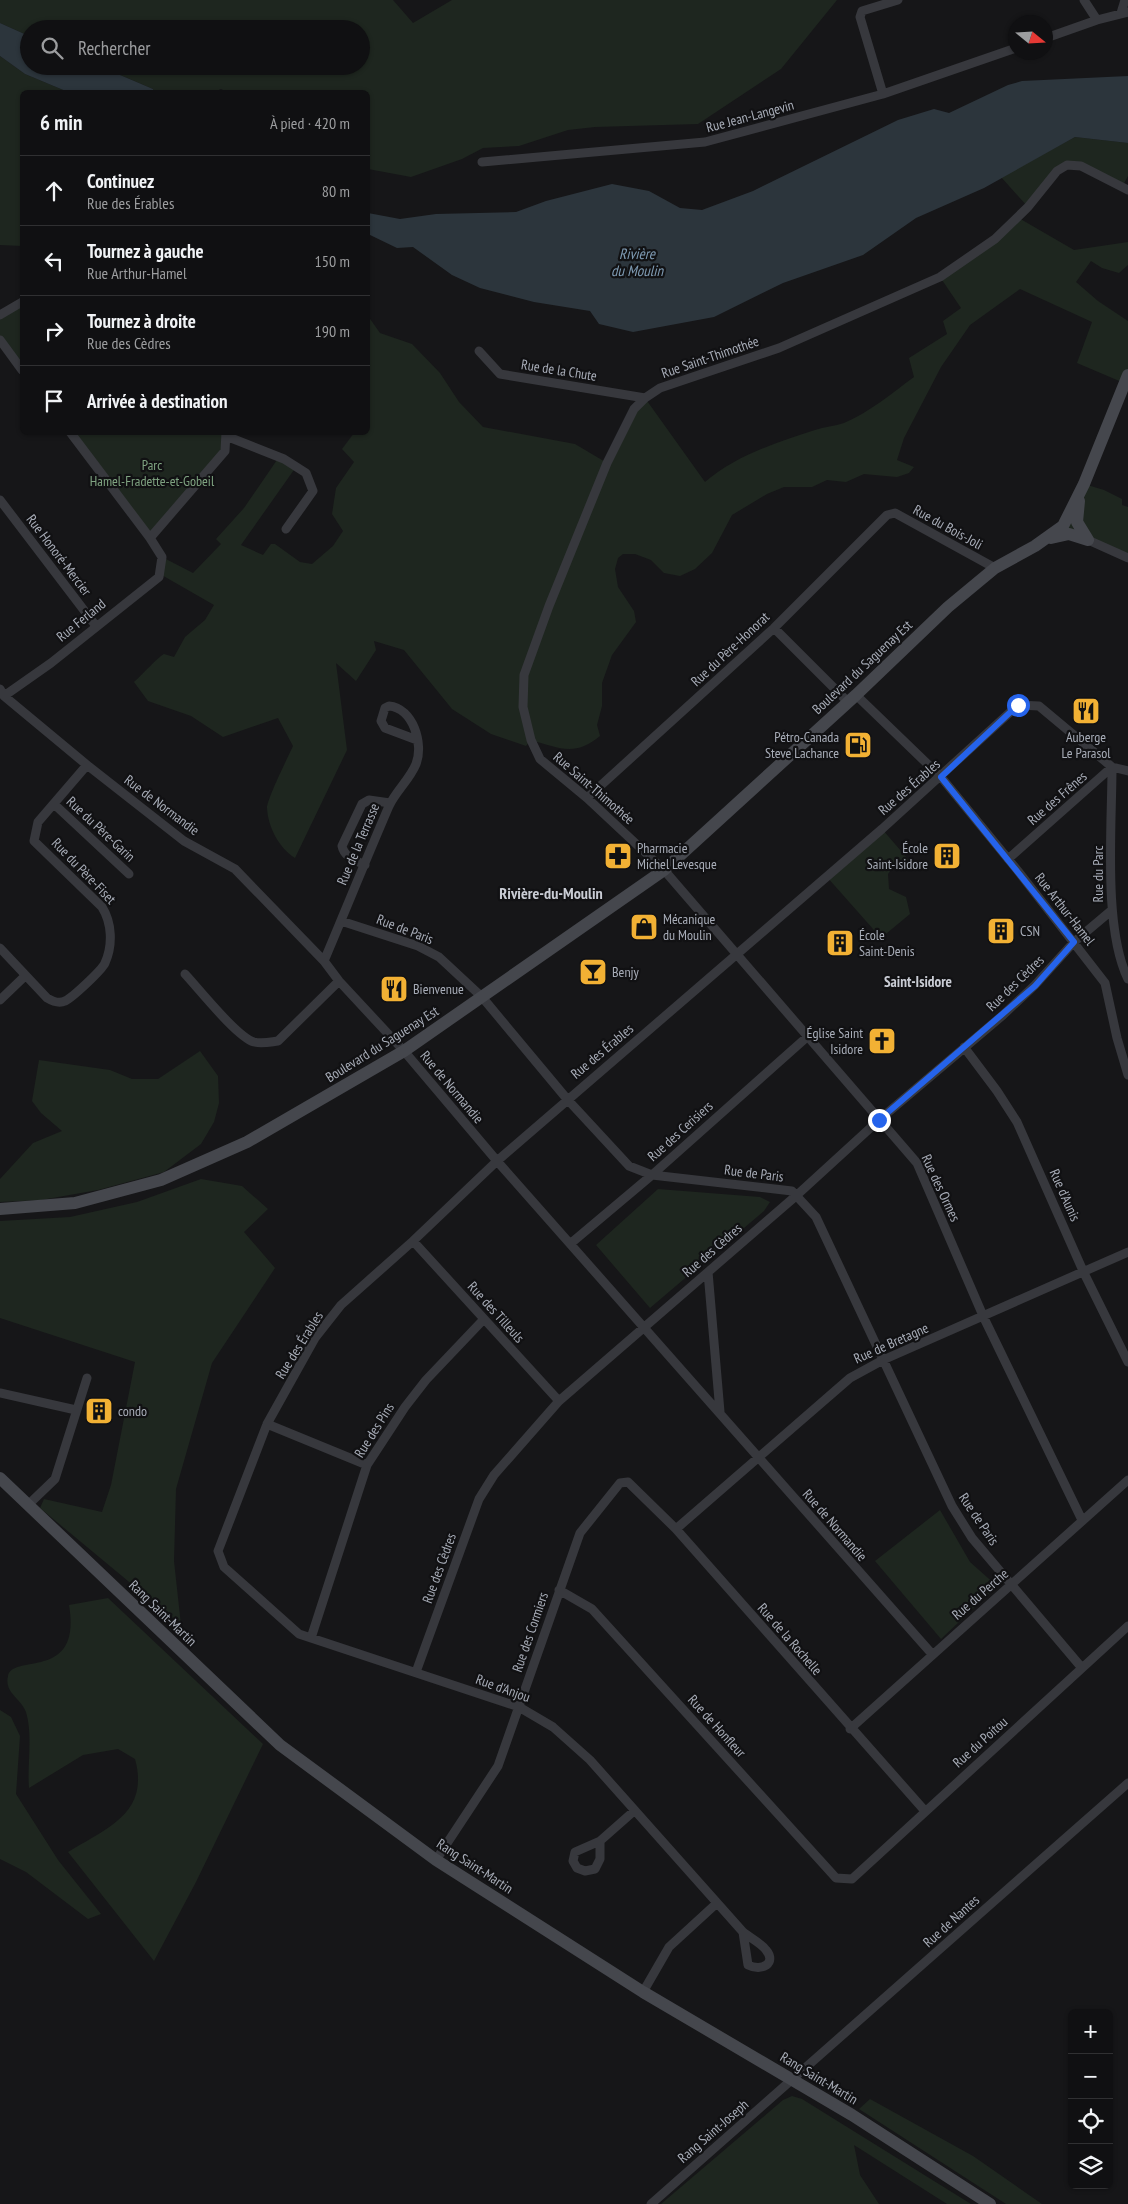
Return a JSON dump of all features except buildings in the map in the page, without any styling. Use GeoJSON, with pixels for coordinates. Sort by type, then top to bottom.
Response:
{"type":"FeatureCollection","features":[{"type":"Feature","properties":{"kind":"main road","name":"Boulevard du Saguenay Est"},"geometry":{"type":"LineString","coordinates":[[0,1209],[75,1203],[161,1180],[248,1142],[404,1052],[664,870],[852,698],[948,607],[995,568],[1035,546],[1063,526],[1084,484],[1128,375]]}},
{"type":"Feature","properties":{"kind":"main road"},"geometry":{"type":"LineString","coordinates":[[1084,484],[1078,503],[1078,522],[1088,540]]}},
{"type":"Feature","properties":{"kind":"main road"},"geometry":{"type":"LineString","coordinates":[[1035,546],[1054,536],[1069,534],[1088,540]]}},
{"type":"Feature","properties":{"kind":"main road","name":"Rang Saint-Martin"},"geometry":{"type":"LineString","coordinates":[[0,1478],[280,1745],[436,1860],[643,1992],[852,2114],[990,2204]]}},
{"type":"Feature","properties":{"kind":"street"},"geometry":{"type":"LineString","coordinates":[[883,94],[860,17],[862,11],[898,0]]}},
{"type":"Feature","properties":{"kind":"street"},"geometry":{"type":"LineString","coordinates":[[1084,0],[1097,20]]}},
{"type":"Feature","properties":{"kind":"street"},"geometry":{"type":"LineString","coordinates":[[1053,36],[1124,12],[1125,0]]}},
{"type":"Feature","properties":{"kind":"street","name":"Rue Jean-Langevin"},"geometry":{"type":"LineString","coordinates":[[482,162],[705,142],[883,94],[1008,51]]}},
{"type":"Feature","properties":{"kind":"street","name":"Rue Saint-Thimothée"},"geometry":{"type":"LineString","coordinates":[[664,870],[587,798],[540,759],[531,740],[523,707],[524,675],[548,606],[607,463],[634,409],[645,398],[660,388],[779,348],[940,277],[994,239],[1028,207],[1057,171],[1068,165],[1081,166],[1128,190]]}},
{"type":"Feature","properties":{"kind":"street"},"geometry":{"type":"LineString","coordinates":[[0,315],[20,303]]}},
{"type":"Feature","properties":{"kind":"street"},"geometry":{"type":"LineString","coordinates":[[0,340],[20,367]]}},
{"type":"Feature","properties":{"kind":"street","name":"Rue de la Chute"},"geometry":{"type":"LineString","coordinates":[[479,351],[500,374],[645,398]]}},
{"type":"Feature","properties":{"kind":"street"},"geometry":{"type":"LineString","coordinates":[[72,435],[150,538],[225,451],[226,435]]}},
{"type":"Feature","properties":{"kind":"street"},"geometry":{"type":"LineString","coordinates":[[228,435],[284,459],[306,473],[313,492],[286,529]]}},
{"type":"Feature","properties":{"kind":"street","name":"Rue Honoré-Mercier"},"geometry":{"type":"LineString","coordinates":[[0,500],[96,626]]}},
{"type":"Feature","properties":{"kind":"street","name":"Rue du Bois-Joli"},"geometry":{"type":"LineString","coordinates":[[887,515],[895,513],[995,568]]}},
{"type":"Feature","properties":{"kind":"street","name":"Rue du Père-Honorat"},"geometry":{"type":"LineString","coordinates":[[587,798],[774,628],[887,515]]}},
{"type":"Feature","properties":{"kind":"street","name":"Rue Ferland"},"geometry":{"type":"LineString","coordinates":[[2,694],[96,626],[159,577],[162,558],[150,538]]}},
{"type":"Feature","properties":{"kind":"street"},"geometry":{"type":"LineString","coordinates":[[1088,540],[1128,558]]}},
{"type":"Feature","properties":{"kind":"street","name":"Rue Arthur-Hamel"},"geometry":{"type":"LineString","coordinates":[[774,628],[941,777],[1074,942],[1105,983],[1117,1038],[1128,1075]]}},
{"type":"Feature","properties":{"kind":"street","name":"Rue de Normandie"},"geometry":{"type":"LineString","coordinates":[[2,694],[87,766],[184,840],[235,869],[324,961],[339,981],[404,1052],[497,1161],[932,1654]]}},
{"type":"Feature","properties":{"kind":"street","name":"Rue des Érables"},"geometry":{"type":"LineString","coordinates":[[224,1567],[218,1551],[267,1424],[315,1338],[341,1305],[413,1242],[497,1161],[941,777],[1018,705],[1039,706],[1112,767]]}},
{"type":"Feature","properties":{"kind":"street","name":"Rue de la Terrasse"},"geometry":{"type":"LineString","coordinates":[[324,961],[390,803],[416,763],[417,740]]}},
{"type":"Feature","properties":{"kind":"street","name":"Rue du Père-Fiset"},"geometry":{"type":"LineString","coordinates":[[0,948],[47,998],[54,1002],[65,1001],[104,965],[109,951],[110,919],[102,907],[34,841],[38,822],[87,766]]}},
{"type":"Feature","properties":{"kind":"street"},"geometry":{"type":"LineString","coordinates":[[1112,767],[1128,771]]}},
{"type":"Feature","properties":{"kind":"street","name":"Rue des Frênes"},"geometry":{"type":"LineString","coordinates":[[1008,859],[1112,767]]}},
{"type":"Feature","properties":{"kind":"street","name":"Rue du Parc"},"geometry":{"type":"LineString","coordinates":[[1112,767],[1112,910],[1122,966],[1128,979]]}},
{"type":"Feature","properties":{"kind":"street"},"geometry":{"type":"LineString","coordinates":[[364,865],[343,852],[342,846],[362,804],[369,800],[390,803]]}},
{"type":"Feature","properties":{"kind":"street","name":"Rue du Père-Garin"},"geometry":{"type":"LineString","coordinates":[[54,804],[129,874]]}},
{"type":"Feature","properties":{"kind":"street","name":"Rue des Ormes"},"geometry":{"type":"LineString","coordinates":[[664,870],[917,1163],[984,1318],[1082,1520]]}},
{"type":"Feature","properties":{"kind":"street","name":"Rue des Cèdres"},"geometry":{"type":"LineString","coordinates":[[416,1672],[479,1499],[494,1474],[559,1401],[797,1195],[879,1120],[1035,986],[1074,942],[1112,910]]}},
{"type":"Feature","properties":{"kind":"street","name":"Rue de Paris"},"geometry":{"type":"LineString","coordinates":[[341,921],[418,946],[439,958],[482,997],[567,1099],[629,1166],[652,1175],[792,1192],[797,1195],[816,1217],[952,1506],[972,1538],[1082,1668]]}},
{"type":"Feature","properties":{"kind":"street"},"geometry":{"type":"LineString","coordinates":[[185,974],[241,1034],[254,1042],[266,1043],[278,1041],[339,981]]}},
{"type":"Feature","properties":{"kind":"street"},"geometry":{"type":"LineString","coordinates":[[0,1000],[25,976]]}},
{"type":"Feature","properties":{"kind":"street","name":"Rue des Cerisiers"},"geometry":{"type":"LineString","coordinates":[[570,1244],[652,1175],[807,1037]]}},
{"type":"Feature","properties":{"kind":"street","name":"Rue d'Aunis"},"geometry":{"type":"LineString","coordinates":[[964,1047],[997,1091],[1017,1122],[1084,1273],[1128,1362]]}},
{"type":"Feature","properties":{"kind":"street","name":"Rue des Tilleuls"},"geometry":{"type":"LineString","coordinates":[[413,1242],[559,1401]]}},
{"type":"Feature","properties":{"kind":"street","name":"Rue de Bretagne"},"geometry":{"type":"LineString","coordinates":[[676,1530],[757,1457],[850,1378],[884,1360],[984,1318],[1128,1252]]}},
{"type":"Feature","properties":{"kind":"street"},"geometry":{"type":"LineString","coordinates":[[708,1272],[720,1412]]}},
{"type":"Feature","properties":{"kind":"street","name":"Rue des Pins"},"geometry":{"type":"LineString","coordinates":[[311,1638],[367,1465],[410,1401],[484,1319]]}},
{"type":"Feature","properties":{"kind":"street"},"geometry":{"type":"LineString","coordinates":[[29,1504],[55,1479],[87,1378]]}},
{"type":"Feature","properties":{"kind":"street"},"geometry":{"type":"LineString","coordinates":[[0,1393],[76,1410]]}},
{"type":"Feature","properties":{"kind":"street"},"geometry":{"type":"LineString","coordinates":[[267,1424],[367,1465]]}},
{"type":"Feature","properties":{"kind":"street","name":"Rue du Perche"},"geometry":{"type":"LineString","coordinates":[[850,1729],[1128,1480]]}},
{"type":"Feature","properties":{"kind":"street","name":"Rue des Cormiers"},"geometry":{"type":"LineString","coordinates":[[436,1860],[498,1766],[580,1533],[620,1483],[628,1482],[632,1488]]}},
{"type":"Feature","properties":{"kind":"street","name":"Rue de la Rochelle"},"geometry":{"type":"LineString","coordinates":[[632,1488],[676,1530],[850,1729],[925,1811]]}},
{"type":"Feature","properties":{"kind":"street","name":"Rue d'Anjou"},"geometry":{"type":"LineString","coordinates":[[224,1567],[298,1634],[519,1707],[552,1727],[590,1760],[743,1932]]}},
{"type":"Feature","properties":{"kind":"street","name":"Rue de Honfleur"},"geometry":{"type":"LineString","coordinates":[[559,1590],[592,1609],[836,1878],[852,1879]]}},
{"type":"Feature","properties":{"kind":"street","name":"Rue du Poitou"},"geometry":{"type":"LineString","coordinates":[[852,1879],[1128,1626]]}},
{"type":"Feature","properties":{"kind":"street","name":"Rue de Nantes"},"geometry":{"type":"LineString","coordinates":[[793,2080],[1128,1783]]}},
{"type":"Feature","properties":{"kind":"street"},"geometry":{"type":"LineString","coordinates":[[600,1841],[634,1811]]}},
{"type":"Feature","properties":{"kind":"street"},"geometry":{"type":"LineString","coordinates":[[643,1992],[669,1946],[717,1903]]}},
{"type":"Feature","properties":{"kind":"street","name":"Rang Saint-Joseph"},"geometry":{"type":"LineString","coordinates":[[651,2204],[793,2080]]}},
{"type":"Feature","properties":{"kind":"green space"},"geometry":{"type":"Polygon","coordinates":[[[0,0],[393,0],[413,23],[452,0],[837,0],[781,69],[698,124],[595,127],[568,130],[519,146],[483,148],[462,159],[411,177],[370,169],[370,90],[153,90],[120,75],[370,75],[370,20],[20,20],[20,32],[0,23],[0,0]]]}},
{"type":"Feature","properties":{"kind":"green space"},"geometry":{"type":"Polygon","coordinates":[[[0,56],[20,70],[20,75],[27,75],[63,90],[20,90],[20,246],[0,245],[0,56]]]}},
{"type":"Feature","properties":{"kind":"green space"},"geometry":{"type":"Polygon","coordinates":[[[1075,137],[1128,143],[1128,176],[1122,187],[1067,165],[1028,207],[1001,177],[1075,137]]]}},
{"type":"Feature","properties":{"kind":"green space"},"geometry":{"type":"Polygon","coordinates":[[[1017,217],[1074,250],[1128,242],[1128,265],[1119,273],[1102,268],[1091,261],[1076,282],[1098,301],[1128,321],[1128,375],[1124,383],[1077,363],[1092,322],[1020,289],[970,325],[941,367],[904,438],[897,460],[914,467],[909,473],[897,477],[864,474],[846,482],[827,480],[812,487],[784,487],[767,494],[732,515],[712,553],[695,569],[680,576],[664,573],[651,560],[635,554],[623,554],[618,558],[615,569],[618,587],[634,611],[636,622],[612,655],[602,683],[602,706],[597,725],[600,736],[591,743],[575,749],[567,749],[531,740],[526,746],[491,734],[452,709],[404,650],[374,641],[376,650],[356,681],[336,663],[347,750],[295,858],[284,849],[275,836],[267,808],[270,796],[293,746],[278,718],[223,737],[191,716],[148,701],[134,682],[164,654],[174,657],[185,637],[205,620],[214,605],[160,574],[162,557],[193,573],[221,544],[216,539],[244,508],[279,457],[296,467],[241,545],[263,555],[271,544],[275,544],[300,562],[312,564],[333,546],[343,531],[332,514],[336,488],[354,462],[342,449],[352,435],[370,435],[370,319],[380,333],[412,344],[440,373],[459,402],[483,427],[575,444],[607,463],[645,398],[705,482],[743,457],[771,445],[854,419],[914,377],[909,358],[947,334],[943,321],[961,308],[940,277],[1017,217]]]}},
{"type":"Feature","properties":{"kind":"green space"},"geometry":{"type":"Polygon","coordinates":[[[20,303],[20,367],[0,340],[0,315],[20,303]]]}},
{"type":"Feature","properties":{"kind":"green space","name":"Parc Hamel-Fradette-et-Gobeil"},"geometry":{"type":"Polygon","coordinates":[[[72,435],[226,435],[225,451],[150,538],[72,435]]]}},
{"type":"Feature","properties":{"kind":"green space"},"geometry":{"type":"Polygon","coordinates":[[[1084,484],[1104,490],[1122,499],[1122,505],[1128,507],[1128,558],[1063,526],[1084,484]]]}},
{"type":"Feature","properties":{"kind":"green space"},"geometry":{"type":"Polygon","coordinates":[[[882,829],[914,866],[894,866],[888,874],[889,889],[906,897],[910,914],[881,938],[827,877],[882,829]]]}},
{"type":"Feature","properties":{"kind":"green space"},"geometry":{"type":"Polygon","coordinates":[[[200,1051],[218,1076],[219,1103],[214,1122],[201,1144],[164,1172],[98,1190],[41,1200],[0,1202],[0,1179],[33,1143],[62,1131],[41,1113],[32,1101],[39,1060],[110,1070],[132,1079],[158,1079],[200,1051]]]}},
{"type":"Feature","properties":{"kind":"green space"},"geometry":{"type":"Polygon","coordinates":[[[201,1179],[242,1186],[268,1209],[244,1232],[275,1268],[212,1363],[176,1489],[174,1561],[181,1625],[40,1508],[44,1499],[102,1512],[111,1485],[135,1362],[0,1318],[0,1221],[70,1217],[137,1202],[201,1179]]]}},
{"type":"Feature","properties":{"kind":"green space"},"geometry":{"type":"Polygon","coordinates":[[[658,1189],[760,1197],[770,1202],[764,1211],[650,1308],[596,1245],[658,1189]]]}},
{"type":"Feature","properties":{"kind":"green space"},"geometry":{"type":"Polygon","coordinates":[[[940,1510],[970,1562],[997,1586],[941,1639],[875,1561],[940,1510]]]}},
{"type":"Feature","properties":{"kind":"green space"},"geometry":{"type":"Polygon","coordinates":[[[108,1598],[263,1744],[196,1882],[154,1961],[68,1852],[110,1826],[122,1817],[131,1806],[136,1793],[138,1778],[135,1759],[118,1749],[83,1755],[29,1788],[28,1721],[24,1707],[8,1687],[7,1682],[8,1676],[13,1670],[21,1666],[45,1661],[57,1655],[66,1645],[70,1629],[69,1605],[108,1598]]]}},
{"type":"Feature","properties":{"kind":"green space"},"geometry":{"type":"Polygon","coordinates":[[[0,1710],[11,1717],[20,1736],[16,1794],[58,1860],[101,1914],[88,1919],[26,1872],[0,1859],[0,1710]]]}},
{"type":"Feature","properties":{"kind":"green space"},"geometry":{"type":"Polygon","coordinates":[[[792,2096],[802,2099],[971,2204],[947,2204],[854,2145],[860,2175],[879,2204],[661,2204],[783,2100],[792,2096]]]}},
{"type":"Feature","properties":{"kind":"green space"},"geometry":{"type":"Polygon","coordinates":[[[870,2099],[973,2156],[1042,2204],[1006,2204],[859,2109],[870,2099]]]}},
{"type":"Feature","properties":{"kind":"water"},"geometry":{"type":"Polygon","coordinates":[[[0,23],[20,32],[20,70],[0,56],[0,23]]]}},
{"type":"Feature","properties":{"kind":"water"},"geometry":{"type":"Polygon","coordinates":[[[27,75],[120,75],[153,89],[153,90],[63,90],[27,75]]]}},
{"type":"Feature","properties":{"kind":"water","name":"Rivière du Moulin"},"geometry":{"type":"Polygon","coordinates":[[[1128,76],[1128,143],[1075,137],[984,188],[916,218],[863,255],[783,283],[714,317],[633,332],[599,324],[590,311],[534,302],[480,288],[452,275],[413,247],[397,248],[370,235],[370,213],[400,219],[436,214],[516,212],[546,201],[612,184],[649,191],[680,208],[702,210],[753,191],[898,120],[934,109],[949,113],[1008,85],[1022,81],[1128,76]]]}},
{"type":"Feature","properties":{"kind":"place","name":"Auberge Le Parasol"},"geometry":{"type":"Point","coordinates":[1086,711]}},
{"type":"Feature","properties":{"kind":"place","name":"Pétro-Canada Steve Lachance"},"geometry":{"type":"Point","coordinates":[858,745]}},
{"type":"Feature","properties":{"kind":"place","name":"Pharmacie Michel Levesque"},"geometry":{"type":"Point","coordinates":[618,856]}},
{"type":"Feature","properties":{"kind":"place","name":"École Saint-Isidore"},"geometry":{"type":"Point","coordinates":[947,856]}},
{"type":"Feature","properties":{"kind":"place","name":"Mécanique du Moulin"},"geometry":{"type":"Point","coordinates":[644,927]}},
{"type":"Feature","properties":{"kind":"place","name":"CSN"},"geometry":{"type":"Point","coordinates":[1001,931]}},
{"type":"Feature","properties":{"kind":"place","name":"École Saint-Denis"},"geometry":{"type":"Point","coordinates":[840,943]}},
{"type":"Feature","properties":{"kind":"place","name":"Benjy"},"geometry":{"type":"Point","coordinates":[593,972]}},
{"type":"Feature","properties":{"kind":"place","name":"Bienvenue"},"geometry":{"type":"Point","coordinates":[394,989]}},
{"type":"Feature","properties":{"kind":"place","name":"Église Saint Isidore"},"geometry":{"type":"Point","coordinates":[882,1041]}},
{"type":"Feature","properties":{"kind":"place","name":"condo"},"geometry":{"type":"Point","coordinates":[99,1411]}},
{"type":"Feature","properties":{"kind":"district","name":"Rivière-du-Moulin"},"geometry":{"type":"Point","coordinates":[551,893]}},
{"type":"Feature","properties":{"kind":"district","name":"Saint-Isidore"},"geometry":{"type":"Point","coordinates":[918,981]}},
{"type":"Feature","properties":{"kind":"route"},"geometry":{"type":"LineString","coordinates":[[879,1120],[1035,986],[1074,942],[1018,870],[941,777],[1018,705]]}}]}
